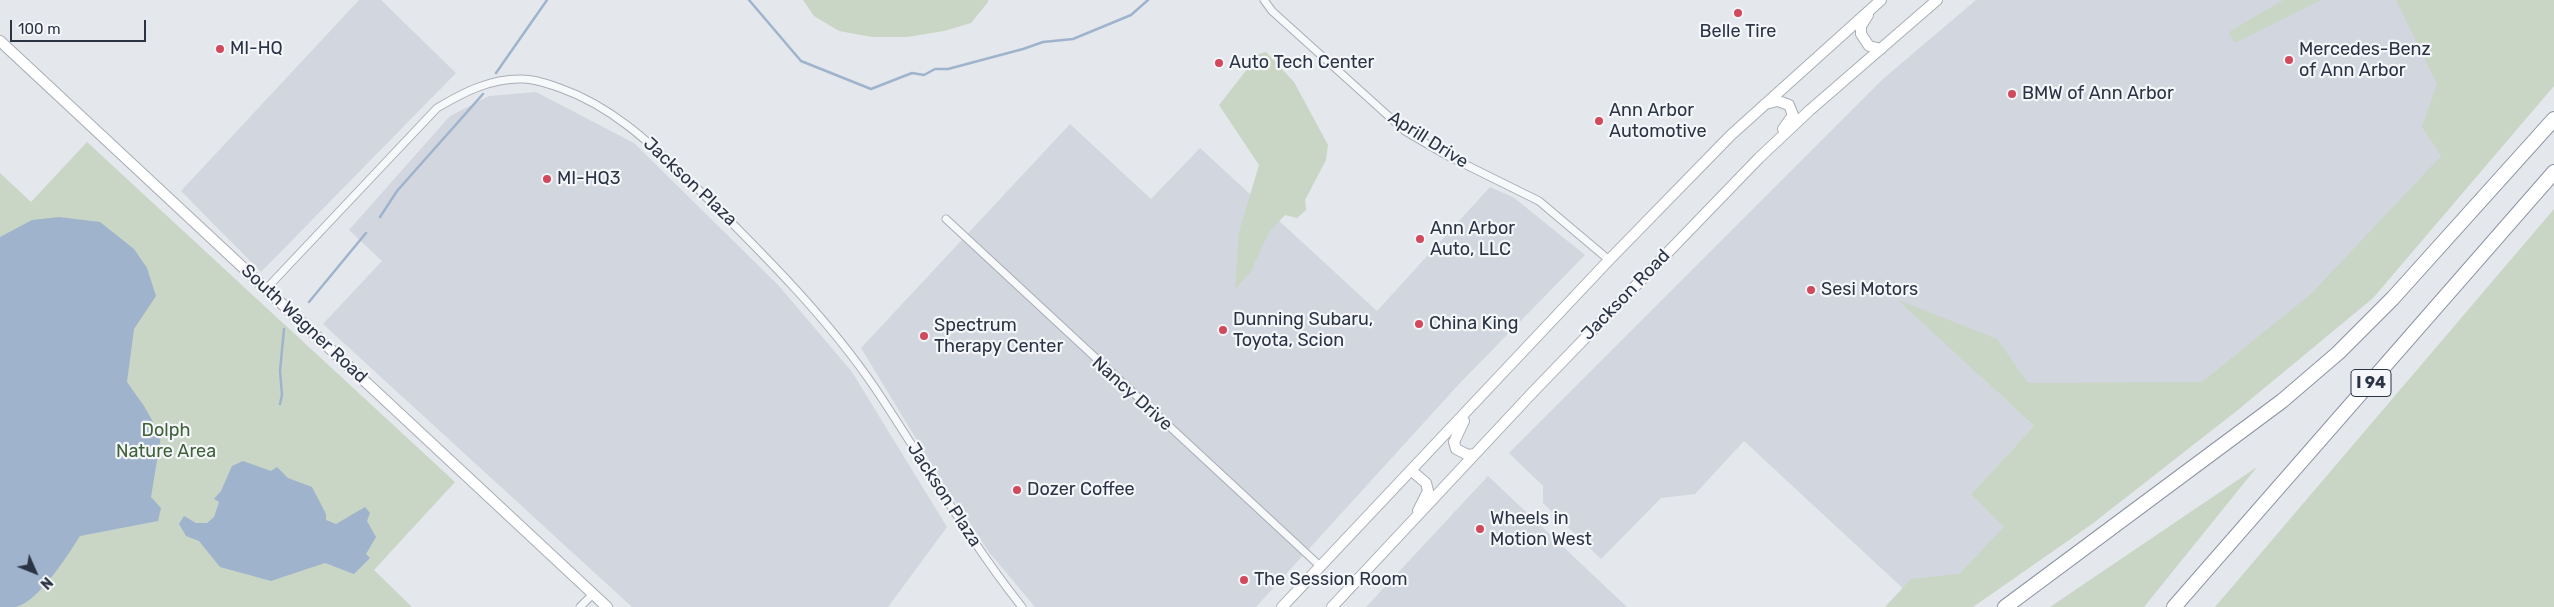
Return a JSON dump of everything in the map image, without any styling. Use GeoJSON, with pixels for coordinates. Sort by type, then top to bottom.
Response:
{"type":"FeatureCollection","features":[{"type":"Feature","properties":{"kind":"highway","name":"I 94"},"geometry":{"type":"LineString","coordinates":[[2000,607],[2023,593],[2282,401],[2338,353],[2399,291],[2554,119]]}},
{"type":"Feature","properties":{"kind":"highway","name":"I 94"},"geometry":{"type":"LineString","coordinates":[[2176,607],[2554,172]]}},
{"type":"Feature","properties":{"kind":"highway"},"geometry":{"type":"LineString","coordinates":[[2005,607],[2023,593]]}},
{"type":"Feature","properties":{"kind":"main road","name":"Jackson Road"},"geometry":{"type":"LineString","coordinates":[[1282,607],[1609,260],[1764,104],[1881,0]]}},
{"type":"Feature","properties":{"kind":"main road","name":"Jackson Road"},"geometry":{"type":"LineString","coordinates":[[1332,607],[1475,454],[1759,158],[1937,0]]}},
{"type":"Feature","properties":{"kind":"main road"},"geometry":{"type":"LineString","coordinates":[[1872,7],[1861,26],[1860,34],[1870,46],[1881,49]]}},
{"type":"Feature","properties":{"kind":"main road","name":"South Wagner Road"},"geometry":{"type":"LineString","coordinates":[[0,41],[607,607]]}},
{"type":"Feature","properties":{"kind":"main road"},"geometry":{"type":"LineString","coordinates":[[1759,158],[1793,115],[1789,105],[1785,102],[1764,104]]}},
{"type":"Feature","properties":{"kind":"main road"},"geometry":{"type":"LineString","coordinates":[[1473,405],[1458,430],[1454,442],[1456,449],[1462,454],[1475,454]]}},
{"type":"Feature","properties":{"kind":"main road"},"geometry":{"type":"LineString","coordinates":[[1410,525],[1428,491],[1426,483],[1412,471]]}},
{"type":"Feature","properties":{"kind":"street","name":"Aprill Drive"},"geometry":{"type":"LineString","coordinates":[[1264,0],[1286,24],[1405,131],[1446,155],[1539,201],[1609,260]]}},
{"type":"Feature","properties":{"kind":"street","name":"Jackson Plaza"},"geometry":{"type":"LineString","coordinates":[[266,289],[437,108],[460,94],[485,84],[524,79],[544,83],[587,98],[619,118],[675,166],[763,253],[826,325],[875,388],[978,549],[1022,607]]}},
{"type":"Feature","properties":{"kind":"street","name":"Nancy Drive"},"geometry":{"type":"LineString","coordinates":[[946,219],[1320,566]]}},
{"type":"Feature","properties":{"kind":"street"},"geometry":{"type":"LineString","coordinates":[[580,607],[593,594]]}},
{"type":"Feature","properties":{"kind":"shaded area"},"geometry":{"type":"Polygon","coordinates":[[[359,0],[381,0],[456,73],[261,272],[181,191],[359,0]]]}},
{"type":"Feature","properties":{"kind":"shaded area"},"geometry":{"type":"Polygon","coordinates":[[[1976,0],[2405,0],[2529,114],[2373,298],[2234,413],[1981,377],[2034,426],[1971,494],[2005,527],[1927,607],[1923,607],[1744,441],[1695,494],[1661,498],[1601,559],[1543,503],[1543,486],[1509,453],[1883,79],[1976,0]]]}},
{"type":"Feature","properties":{"kind":"shaded area"},"geometry":{"type":"Polygon","coordinates":[[[536,92],[634,143],[779,286],[852,372],[947,527],[888,607],[632,607],[323,324],[382,261],[349,230],[450,116],[489,96],[536,92]]]}},
{"type":"Feature","properties":{"kind":"shaded area"},"geometry":{"type":"Polygon","coordinates":[[[1070,124],[1151,199],[1200,148],[1377,311],[1490,187],[1513,197],[1585,255],[1460,383],[1256,607],[1035,607],[989,552],[943,483],[861,348],[1070,124]]]}},
{"type":"Feature","properties":{"kind":"shaded area"},"geometry":{"type":"Polygon","coordinates":[[[1488,476],[1627,607],[1366,607],[1488,476]]]}},
{"type":"Feature","properties":{"kind":"green space"},"geometry":{"type":"Polygon","coordinates":[[[803,0],[988,0],[988,2],[971,23],[944,31],[907,37],[872,37],[839,31],[814,16],[803,0]]]}},
{"type":"Feature","properties":{"kind":"green space"},"geometry":{"type":"Polygon","coordinates":[[[2283,0],[2321,0],[2235,43],[2229,32],[2283,0]]]}},
{"type":"Feature","properties":{"kind":"green space"},"geometry":{"type":"Polygon","coordinates":[[[2396,0],[2554,0],[2554,86],[2373,298],[2234,413],[2092,524],[1973,607],[1885,607],[1911,579],[1959,574],[2004,527],[1971,494],[2034,426],[1898,300],[1997,339],[2028,383],[2202,382],[2311,294],[2441,156],[2422,127],[2437,84],[2396,0]]]}},
{"type":"Feature","properties":{"kind":"green space"},"geometry":{"type":"Polygon","coordinates":[[[1266,52],[1294,82],[1328,145],[1326,160],[1305,200],[1306,210],[1297,218],[1285,215],[1269,232],[1250,273],[1235,289],[1239,232],[1259,165],[1219,105],[1259,54],[1266,52]]]}},
{"type":"Feature","properties":{"kind":"green space","name":"Dolph Nature Area"},"geometry":{"type":"Polygon","coordinates":[[[87,142],[455,482],[374,570],[412,607],[0,607],[0,173],[31,202],[87,142]]]}},
{"type":"Feature","properties":{"kind":"green space"},"geometry":{"type":"Polygon","coordinates":[[[2554,209],[2554,607],[2215,607],[2554,209]]]}},
{"type":"Feature","properties":{"kind":"green space"},"geometry":{"type":"Polygon","coordinates":[[[2257,467],[2144,607],[2050,607],[2257,467]]]}},
{"type":"Feature","properties":{"kind":"water"},"geometry":{"type":"Polygon","coordinates":[[[59,217],[100,222],[134,249],[147,268],[156,296],[134,329],[127,382],[144,406],[161,436],[151,497],[161,508],[158,521],[80,536],[52,577],[34,596],[16,607],[0,607],[0,237],[32,220],[59,217]]]}},
{"type":"Feature","properties":{"kind":"water"},"geometry":{"type":"Polygon","coordinates":[[[243,461],[271,471],[277,467],[288,478],[312,487],[326,514],[326,520],[336,524],[365,507],[370,513],[367,521],[376,537],[366,554],[370,558],[354,574],[325,563],[271,581],[220,567],[199,541],[186,536],[179,524],[184,516],[196,523],[207,523],[214,517],[219,502],[214,499],[221,491],[232,466],[243,461]]]}},
{"type":"Feature","properties":{"kind":"waterway"},"geometry":{"type":"LineString","coordinates":[[496,73],[547,0]]}},
{"type":"Feature","properties":{"kind":"waterway"},"geometry":{"type":"LineString","coordinates":[[749,0],[801,61],[871,89],[912,73],[924,75],[935,69],[948,69],[1043,42],[1073,39],[1131,15],[1148,0]]}},
{"type":"Feature","properties":{"kind":"waterway"},"geometry":{"type":"LineString","coordinates":[[380,217],[397,191],[483,94]]}},
{"type":"Feature","properties":{"kind":"waterway"},"geometry":{"type":"LineString","coordinates":[[309,302],[366,233]]}},
{"type":"Feature","properties":{"kind":"waterway"},"geometry":{"type":"LineString","coordinates":[[280,404],[282,395],[280,371],[284,329]]}},
{"type":"Feature","properties":{"kind":"place","name":"Belle Tire"},"geometry":{"type":"Point","coordinates":[1738,13]}},
{"type":"Feature","properties":{"kind":"place","name":"MI-HQ"},"geometry":{"type":"Point","coordinates":[220,49]}},
{"type":"Feature","properties":{"kind":"place","name":"Mercedes-Benz of Ann Arbor"},"geometry":{"type":"Point","coordinates":[2289,60]}},
{"type":"Feature","properties":{"kind":"place","name":"Auto Tech Center"},"geometry":{"type":"Point","coordinates":[1219,63]}},
{"type":"Feature","properties":{"kind":"place","name":"BMW of Ann Arbor"},"geometry":{"type":"Point","coordinates":[2012,94]}},
{"type":"Feature","properties":{"kind":"place","name":"Ann Arbor Automotive"},"geometry":{"type":"Point","coordinates":[1599,121]}},
{"type":"Feature","properties":{"kind":"place","name":"MI-HQ3"},"geometry":{"type":"Point","coordinates":[547,179]}},
{"type":"Feature","properties":{"kind":"place","name":"Ann Arbor Auto, LLC"},"geometry":{"type":"Point","coordinates":[1420,239]}},
{"type":"Feature","properties":{"kind":"place","name":"Sesi Motors"},"geometry":{"type":"Point","coordinates":[1811,290]}},
{"type":"Feature","properties":{"kind":"place","name":"China King"},"geometry":{"type":"Point","coordinates":[1419,324]}},
{"type":"Feature","properties":{"kind":"place","name":"Dunning Subaru, Toyota, Scion"},"geometry":{"type":"Point","coordinates":[1223,330]}},
{"type":"Feature","properties":{"kind":"place","name":"Spectrum Therapy Center"},"geometry":{"type":"Point","coordinates":[924,336]}},
{"type":"Feature","properties":{"kind":"place","name":"Dozer Coffee"},"geometry":{"type":"Point","coordinates":[1017,490]}},
{"type":"Feature","properties":{"kind":"place","name":"Wheels in Motion West"},"geometry":{"type":"Point","coordinates":[1480,529]}},
{"type":"Feature","properties":{"kind":"place","name":"The Session Room"},"geometry":{"type":"Point","coordinates":[1244,580]}}]}
